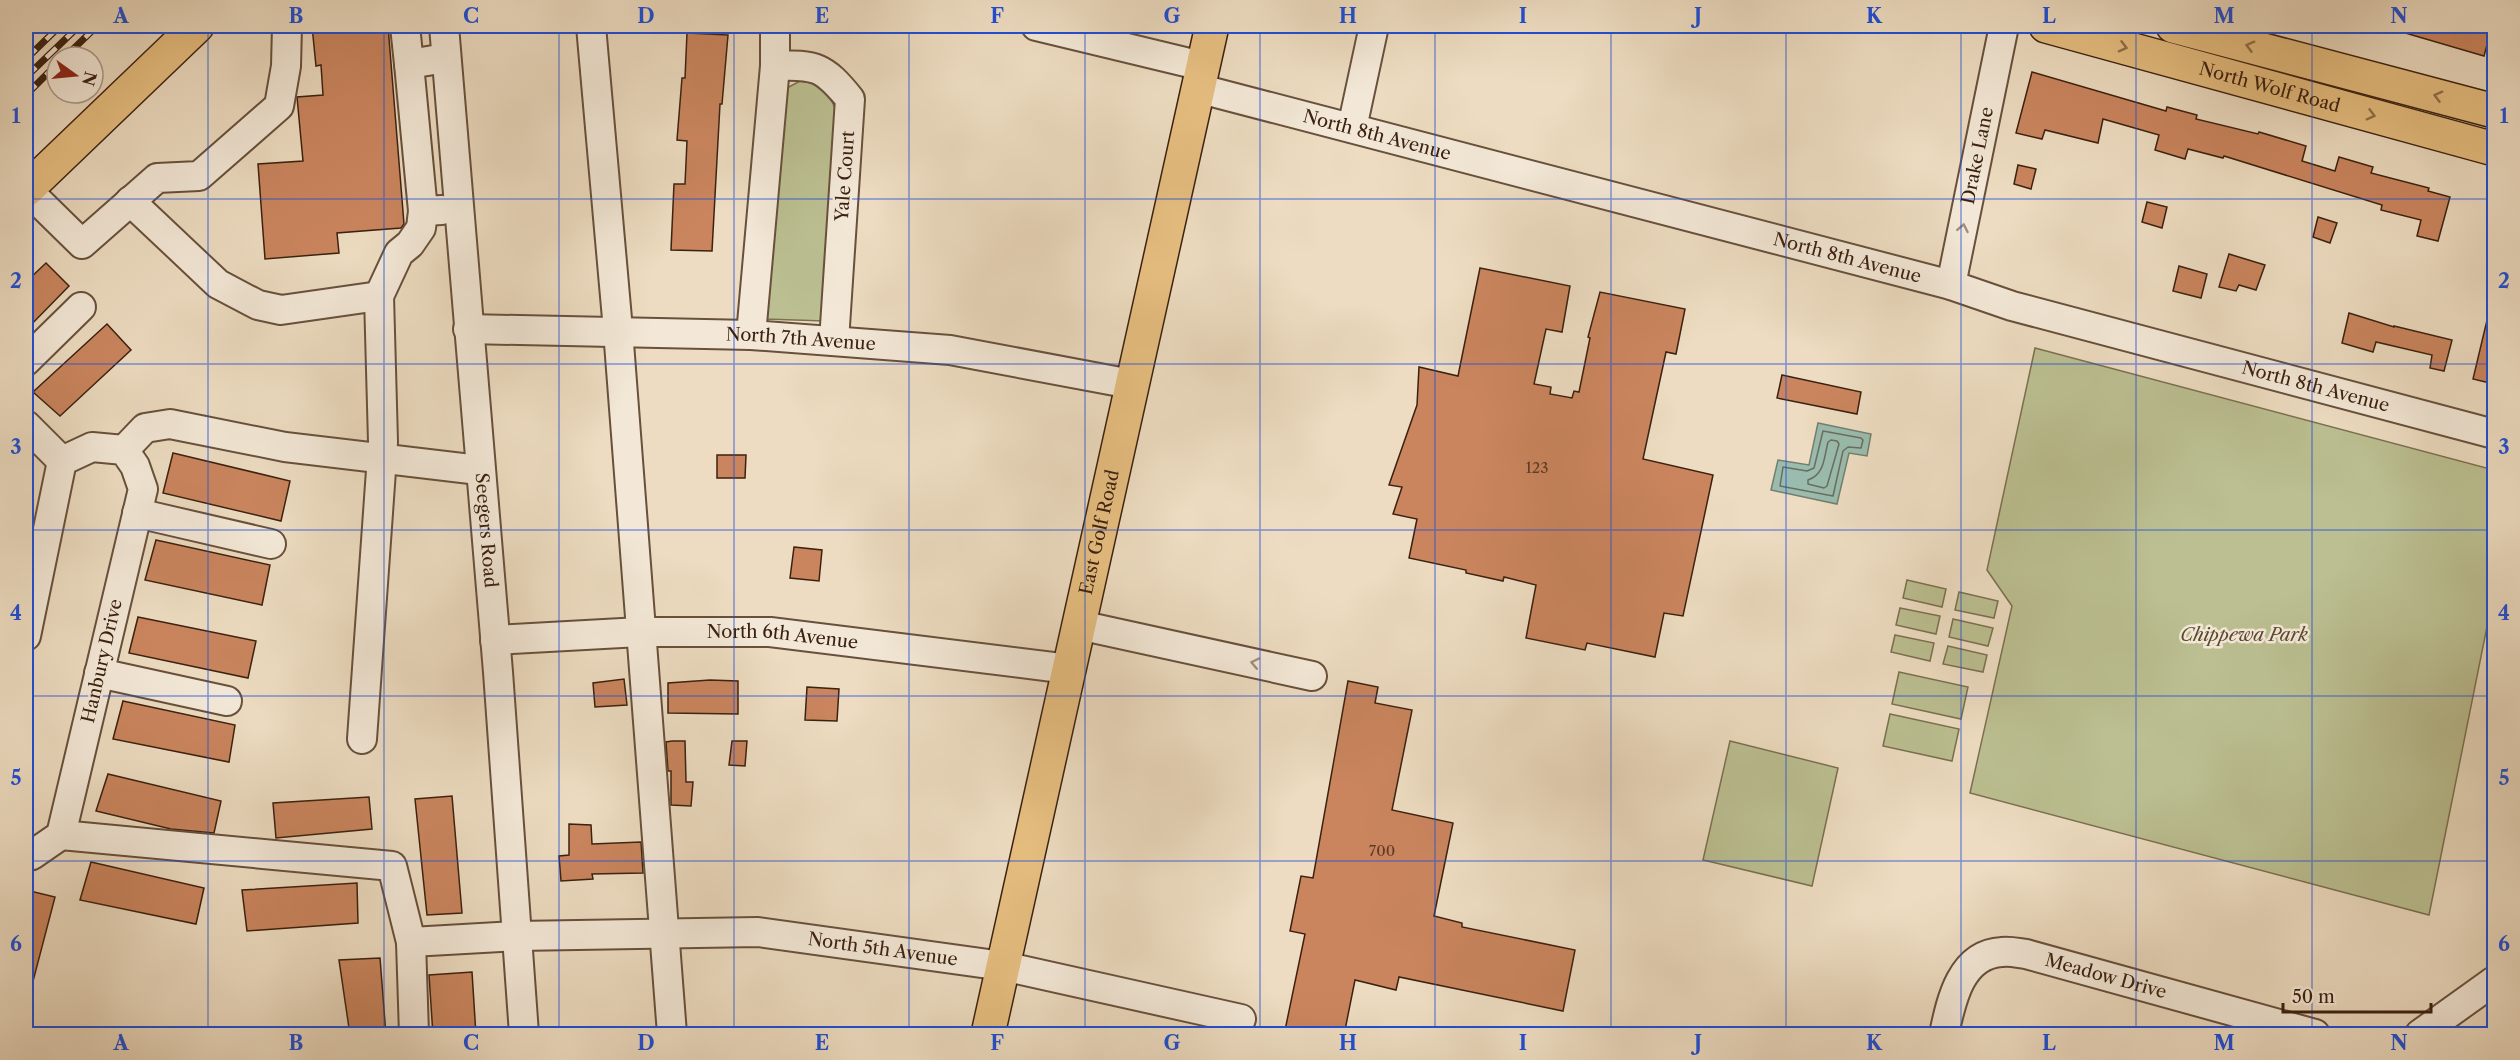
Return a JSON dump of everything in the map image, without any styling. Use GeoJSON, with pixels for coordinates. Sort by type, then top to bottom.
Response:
{"type":"FeatureCollection","features":[{"type":"Feature","properties":{"kind":"main road"},"geometry":{"type":"LineString","coordinates":[[26,190],[197,26]]}},
{"type":"Feature","properties":{"kind":"main road","name":"North Wolf Road"},"geometry":{"type":"LineString","coordinates":[[2046,26],[2494,149]]}},
{"type":"Feature","properties":{"kind":"main road","name":"North Wolf Road"},"geometry":{"type":"LineString","coordinates":[[2173,26],[2494,111]]}},
{"type":"Feature","properties":{"kind":"main road","name":"East Golf Road"},"geometry":{"type":"LineString","coordinates":[[988,1035],[1211,27]]}},
{"type":"Feature","properties":{"kind":"street"},"geometry":{"type":"LineString","coordinates":[[26,190],[82,244],[157,178],[199,176],[279,106],[286,66],[286,26]]}},
{"type":"Feature","properties":{"kind":"street"},"geometry":{"type":"LineString","coordinates":[[362,739],[382,459],[379,296],[399,253],[410,244],[421,228],[423,211],[405,26]]}},
{"type":"Feature","properties":{"kind":"street","name":"Seegers Road"},"geometry":{"type":"LineString","coordinates":[[444,26],[479,470],[495,640],[524,1035]]}},
{"type":"Feature","properties":{"kind":"street"},"geometry":{"type":"LineString","coordinates":[[591,26],[618,330],[672,1035]]}},
{"type":"Feature","properties":{"kind":"street"},"geometry":{"type":"LineString","coordinates":[[751,334],[775,66],[775,26]]}},
{"type":"Feature","properties":{"kind":"street","name":"North 8th Avenue"},"geometry":{"type":"LineString","coordinates":[[1036,26],[1200,77],[1352,128],[1951,285],[2024,309],[2494,434]]}},
{"type":"Feature","properties":{"kind":"street"},"geometry":{"type":"LineString","coordinates":[[1352,128],[1374,26]]}},
{"type":"Feature","properties":{"kind":"street","name":"Drake Lane"},"geometry":{"type":"LineString","coordinates":[[1951,285],[2004,26]]}},
{"type":"Feature","properties":{"kind":"street"},"geometry":{"type":"LineString","coordinates":[[409,64],[446,58]]}},
{"type":"Feature","properties":{"kind":"street","name":"Yale Court"},"geometry":{"type":"LineString","coordinates":[[775,66],[804,64],[831,76],[850,99],[834,341]]}},
{"type":"Feature","properties":{"kind":"street"},"geometry":{"type":"LineString","coordinates":[[130,201],[218,285],[258,305],[281,310],[379,296]]}},
{"type":"Feature","properties":{"kind":"street"},"geometry":{"type":"LineString","coordinates":[[423,211],[459,209]]}},
{"type":"Feature","properties":{"kind":"street"},"geometry":{"type":"LineString","coordinates":[[26,361],[81,307]]}},
{"type":"Feature","properties":{"kind":"street","name":"North 7th Avenue"},"geometry":{"type":"LineString","coordinates":[[468,329],[751,334],[950,350],[1131,384]]}},
{"type":"Feature","properties":{"kind":"street"},"geometry":{"type":"LineString","coordinates":[[62,461],[92,447],[124,450],[145,428],[170,424],[285,447],[479,470]]}},
{"type":"Feature","properties":{"kind":"street"},"geometry":{"type":"LineString","coordinates":[[26,425],[62,461]]}},
{"type":"Feature","properties":{"kind":"street","name":"Hanbury Drive"},"geometry":{"type":"LineString","coordinates":[[61,835],[143,489],[135,466],[124,450]]}},
{"type":"Feature","properties":{"kind":"street"},"geometry":{"type":"LineString","coordinates":[[26,629],[62,461]]}},
{"type":"Feature","properties":{"kind":"street"},"geometry":{"type":"LineString","coordinates":[[137,513],[271,544]]}},
{"type":"Feature","properties":{"kind":"street"},"geometry":{"type":"LineString","coordinates":[[1078,625],[1312,676]]}},
{"type":"Feature","properties":{"kind":"street","name":"North 6th Avenue"},"geometry":{"type":"LineString","coordinates":[[495,640],[640,632],[770,632],[1069,669]]}},
{"type":"Feature","properties":{"kind":"street"},"geometry":{"type":"LineString","coordinates":[[99,673],[227,701]]}},
{"type":"Feature","properties":{"kind":"street"},"geometry":{"type":"LineString","coordinates":[[26,852],[32,855],[61,835],[392,866],[411,942],[414,1035]]}},
{"type":"Feature","properties":{"kind":"street","name":"North 5th Avenue"},"geometry":{"type":"LineString","coordinates":[[411,942],[518,936],[759,932],[1003,966],[1241,1019]]}},
{"type":"Feature","properties":{"kind":"street","name":"Meadow Drive"},"geometry":{"type":"LineString","coordinates":[[1944,1035],[1953,993],[1965,972],[1982,957],[2001,952],[2026,954],[2315,1035]]}},
{"type":"Feature","properties":{"kind":"street"},"geometry":{"type":"LineString","coordinates":[[2420,1035],[2494,981]]}},
{"type":"Feature","properties":{"kind":"green space"},"geometry":{"type":"Polygon","coordinates":[[[800,81],[813,83],[822,88],[835,108],[824,321],[765,319],[785,89],[800,81]]]}},
{"type":"Feature","properties":{"kind":"green space","name":"Chippewa Park"},"geometry":{"type":"Polygon","coordinates":[[[2035,348],[2494,470],[2494,592],[2429,915],[1970,793],[2012,606],[1987,570],[2035,348]]]}},
{"type":"Feature","properties":{"kind":"green space"},"geometry":{"type":"Polygon","coordinates":[[[1907,580],[1946,589],[1942,607],[1903,598],[1907,580]]]}},
{"type":"Feature","properties":{"kind":"green space"},"geometry":{"type":"Polygon","coordinates":[[[1959,592],[1998,601],[1994,618],[1955,610],[1959,592]]]}},
{"type":"Feature","properties":{"kind":"green space"},"geometry":{"type":"Polygon","coordinates":[[[1900,608],[1940,616],[1936,634],[1896,625],[1900,608]]]}},
{"type":"Feature","properties":{"kind":"green space"},"geometry":{"type":"Polygon","coordinates":[[[1953,619],[1993,628],[1988,646],[1949,637],[1953,619]]]}},
{"type":"Feature","properties":{"kind":"green space"},"geometry":{"type":"Polygon","coordinates":[[[1895,635],[1934,643],[1930,661],[1891,652],[1895,635]]]}},
{"type":"Feature","properties":{"kind":"green space"},"geometry":{"type":"Polygon","coordinates":[[[1948,646],[1987,655],[1983,672],[1943,664],[1948,646]]]}},
{"type":"Feature","properties":{"kind":"green space"},"geometry":{"type":"Polygon","coordinates":[[[1899,672],[1968,687],[1961,719],[1892,704],[1899,672]]]}},
{"type":"Feature","properties":{"kind":"green space"},"geometry":{"type":"Polygon","coordinates":[[[1890,714],[1959,729],[1952,761],[1883,746],[1890,714]]]}},
{"type":"Feature","properties":{"kind":"green space"},"geometry":{"type":"Polygon","coordinates":[[[1730,741],[1838,768],[1812,886],[1703,860],[1730,741]]]}},
{"type":"Feature","properties":{"kind":"water"},"geometry":{"type":"Polygon","coordinates":[[[1818,423],[1871,434],[1867,456],[1849,453],[1837,504],[1771,490],[1778,460],[1809,465],[1818,423]]]}},
{"type":"Feature","properties":{"kind":"building"},"geometry":{"type":"Polygon","coordinates":[[[312,26],[388,26],[404,224],[401,228],[337,233],[339,253],[265,259],[258,164],[303,161],[297,97],[323,95],[321,65],[316,66],[312,26]]]}},
{"type":"Feature","properties":{"kind":"building"},"geometry":{"type":"Polygon","coordinates":[[[2396,26],[2492,26],[2484,56],[2395,30],[2396,26]]]}},
{"type":"Feature","properties":{"kind":"building"},"geometry":{"type":"Polygon","coordinates":[[[687,33],[728,35],[722,104],[720,104],[712,251],[671,250],[674,184],[685,184],[687,141],[677,140],[682,78],[685,78],[687,33]]]}},
{"type":"Feature","properties":{"kind":"building"},"geometry":{"type":"Polygon","coordinates":[[[2032,72],[2166,111],[2167,107],[2197,115],[2196,119],[2258,134],[2259,132],[2306,146],[2302,161],[2335,171],[2339,157],[2373,167],[2371,173],[2429,188],[2428,191],[2450,197],[2438,241],[2417,236],[2421,220],[2381,210],[2382,205],[2224,156],[2223,158],[2188,149],[2185,159],[2155,150],[2159,135],[2103,119],[2098,143],[2045,130],[2042,139],[2016,133],[2032,72]]]}},
{"type":"Feature","properties":{"kind":"building"},"geometry":{"type":"Polygon","coordinates":[[[2018,165],[2036,169],[2031,189],[2014,184],[2018,165]]]}},
{"type":"Feature","properties":{"kind":"building"},"geometry":{"type":"Polygon","coordinates":[[[2147,202],[2167,207],[2162,228],[2142,222],[2147,202]]]}},
{"type":"Feature","properties":{"kind":"building"},"geometry":{"type":"Polygon","coordinates":[[[2318,217],[2337,223],[2330,243],[2313,237],[2318,217]]]}},
{"type":"Feature","properties":{"kind":"building"},"geometry":{"type":"Polygon","coordinates":[[[2229,254],[2265,265],[2256,290],[2239,285],[2236,291],[2219,287],[2229,254]]]}},
{"type":"Feature","properties":{"kind":"building"},"geometry":{"type":"Polygon","coordinates":[[[46,263],[69,286],[26,330],[26,282],[46,263]]]}},
{"type":"Feature","properties":{"kind":"building"},"geometry":{"type":"Polygon","coordinates":[[[2179,266],[2207,274],[2201,298],[2173,291],[2179,266]]]}},
{"type":"Feature","properties":{"kind":"building"},"geometry":{"type":"Polygon","coordinates":[[[1480,268],[1570,286],[1562,332],[1546,329],[1534,384],[1551,387],[1550,394],[1572,398],[1574,391],[1579,392],[1590,338],[1588,337],[1600,292],[1685,309],[1676,354],[1666,352],[1643,459],[1713,475],[1683,616],[1664,613],[1655,657],[1587,643],[1585,650],[1526,638],[1536,585],[1504,577],[1503,581],[1466,573],[1466,570],[1409,558],[1417,519],[1393,514],[1402,487],[1389,485],[1417,405],[1419,367],[1458,376],[1480,268]]]}},
{"type":"Feature","properties":{"kind":"building"},"geometry":{"type":"Polygon","coordinates":[[[2349,313],[2394,327],[2452,340],[2444,371],[2430,368],[2432,355],[2376,342],[2373,352],[2342,343],[2349,313]]]}},
{"type":"Feature","properties":{"kind":"building"},"geometry":{"type":"Polygon","coordinates":[[[2488,316],[2494,316],[2494,384],[2473,379],[2488,316]]]}},
{"type":"Feature","properties":{"kind":"building"},"geometry":{"type":"Polygon","coordinates":[[[107,324],[131,350],[60,416],[33,392],[107,324]]]}},
{"type":"Feature","properties":{"kind":"building"},"geometry":{"type":"Polygon","coordinates":[[[1782,375],[1861,392],[1857,414],[1777,398],[1782,375]]]}},
{"type":"Feature","properties":{"kind":"building"},"geometry":{"type":"Polygon","coordinates":[[[173,453],[290,481],[281,521],[163,493],[173,453]]]}},
{"type":"Feature","properties":{"kind":"building"},"geometry":{"type":"Polygon","coordinates":[[[717,455],[746,455],[745,478],[717,478],[717,455]]]}},
{"type":"Feature","properties":{"kind":"building"},"geometry":{"type":"Polygon","coordinates":[[[156,540],[270,565],[262,605],[145,580],[156,540]]]}},
{"type":"Feature","properties":{"kind":"building"},"geometry":{"type":"Polygon","coordinates":[[[794,547],[822,550],[819,581],[790,578],[794,547]]]}},
{"type":"Feature","properties":{"kind":"building"},"geometry":{"type":"Polygon","coordinates":[[[138,617],[256,641],[248,678],[129,653],[138,617]]]}},
{"type":"Feature","properties":{"kind":"building"},"geometry":{"type":"Polygon","coordinates":[[[624,679],[627,705],[595,707],[593,683],[624,679]]]}},
{"type":"Feature","properties":{"kind":"building"},"geometry":{"type":"Polygon","coordinates":[[[738,681],[738,714],[668,713],[668,683],[738,681]]]}},
{"type":"Feature","properties":{"kind":"building"},"geometry":{"type":"Polygon","coordinates":[[[1348,681],[1378,687],[1375,703],[1412,710],[1392,810],[1453,823],[1434,916],[1462,923],[1462,927],[1575,950],[1563,1011],[1399,977],[1396,990],[1355,980],[1344,1035],[1284,1035],[1305,934],[1290,931],[1301,876],[1313,878],[1348,681]]]}},
{"type":"Feature","properties":{"kind":"building"},"geometry":{"type":"Polygon","coordinates":[[[807,687],[839,689],[837,721],[805,720],[807,687]]]}},
{"type":"Feature","properties":{"kind":"building"},"geometry":{"type":"Polygon","coordinates":[[[123,701],[235,725],[229,762],[113,739],[123,701]]]}},
{"type":"Feature","properties":{"kind":"building"},"geometry":{"type":"Polygon","coordinates":[[[685,741],[686,782],[693,782],[691,806],[671,805],[671,771],[668,771],[666,742],[685,741]]]}},
{"type":"Feature","properties":{"kind":"building"},"geometry":{"type":"Polygon","coordinates":[[[732,741],[747,741],[745,766],[729,765],[732,741]]]}},
{"type":"Feature","properties":{"kind":"building"},"geometry":{"type":"Polygon","coordinates":[[[108,774],[221,801],[214,833],[171,829],[96,811],[108,774]]]}},
{"type":"Feature","properties":{"kind":"building"},"geometry":{"type":"Polygon","coordinates":[[[452,796],[462,913],[427,915],[415,799],[452,796]]]}},
{"type":"Feature","properties":{"kind":"building"},"geometry":{"type":"Polygon","coordinates":[[[369,797],[372,829],[276,838],[273,803],[369,797]]]}},
{"type":"Feature","properties":{"kind":"building"},"geometry":{"type":"Polygon","coordinates":[[[569,824],[591,825],[592,844],[641,842],[643,873],[592,874],[593,879],[561,881],[559,856],[569,855],[569,824]]]}},
{"type":"Feature","properties":{"kind":"building"},"geometry":{"type":"Polygon","coordinates":[[[91,862],[204,888],[196,924],[80,900],[91,862]]]}},
{"type":"Feature","properties":{"kind":"building"},"geometry":{"type":"Polygon","coordinates":[[[357,883],[358,923],[247,931],[242,890],[357,883]]]}},
{"type":"Feature","properties":{"kind":"building"},"geometry":{"type":"Polygon","coordinates":[[[26,890],[55,897],[31,989],[26,988],[26,890]]]}},
{"type":"Feature","properties":{"kind":"building"},"geometry":{"type":"Polygon","coordinates":[[[380,958],[386,1035],[350,1035],[339,960],[380,958]]]}},
{"type":"Feature","properties":{"kind":"building"},"geometry":{"type":"Polygon","coordinates":[[[472,972],[476,1035],[433,1035],[429,975],[472,972]]]}},
{"type":"Feature","properties":{"kind":"railway"},"geometry":{"type":"LineString","coordinates":[[26,59],[60,26]]}},
{"type":"Feature","properties":{"kind":"railway"},"geometry":{"type":"LineString","coordinates":[[26,77],[79,26]]}},
{"type":"Feature","properties":{"kind":"railway"},"geometry":{"type":"LineString","coordinates":[[77,45],[97,26]]}},
{"type":"Feature","properties":{"kind":"railway"},"geometry":{"type":"LineString","coordinates":[[26,95],[45,76]]}}]}
